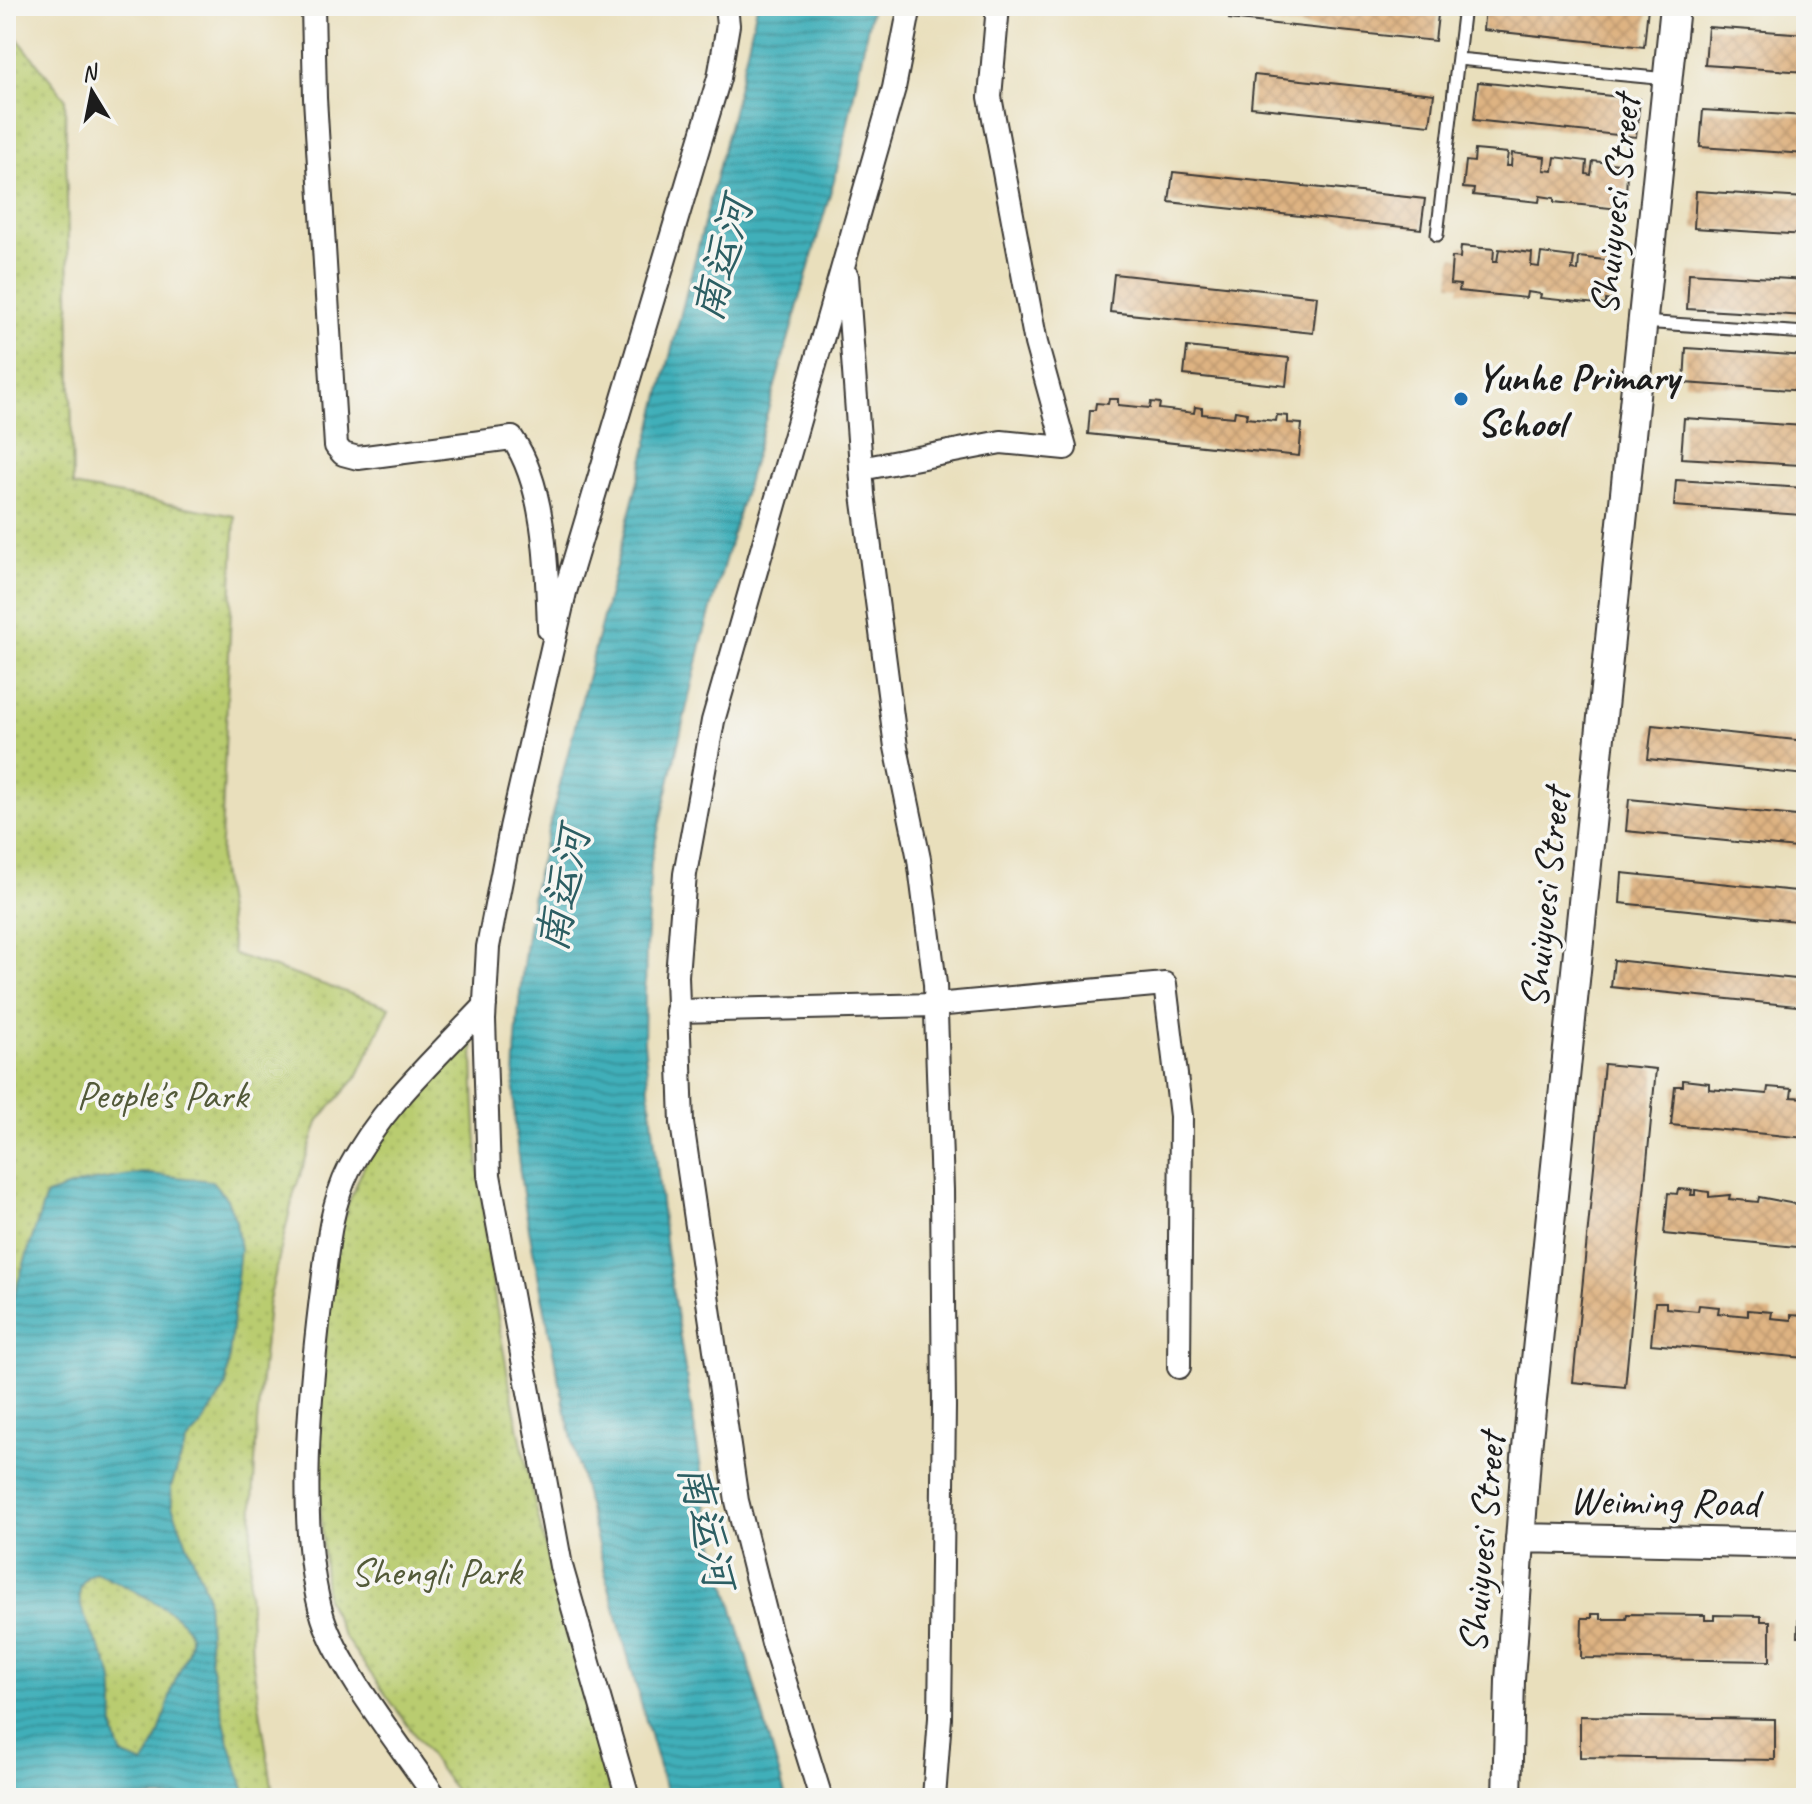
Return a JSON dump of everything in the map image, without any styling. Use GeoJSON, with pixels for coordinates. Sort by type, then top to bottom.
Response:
{"type":"FeatureCollection","features":[{"type":"Feature","properties":{"kind":"street"},"geometry":{"type":"LineString","coordinates":[[313,6],[315,98],[336,446],[343,454],[358,458],[512,438],[526,463],[541,522],[550,654]]}},
{"type":"Feature","properties":{"kind":"street"},"geometry":{"type":"LineString","coordinates":[[628,1798],[561,1566],[503,1261],[489,1175],[485,1006],[488,947],[565,592],[719,78],[728,25],[726,6]]}},
{"type":"Feature","properties":{"kind":"street"},"geometry":{"type":"LineString","coordinates":[[821,1798],[773,1643],[737,1501],[682,1123],[677,1011],[685,874],[713,721],[894,88],[910,6]]}},
{"type":"Feature","properties":{"kind":"street"},"geometry":{"type":"LineString","coordinates":[[861,469],[1001,442],[1065,448],[1036,343],[990,97],[998,6]]}},
{"type":"Feature","properties":{"kind":"street","name":"Shuiyuesi Street"},"geometry":{"type":"LineString","coordinates":[[1507,1798],[1510,1680],[1520,1538],[1675,6]]}},
{"type":"Feature","properties":{"kind":"street"},"geometry":{"type":"LineString","coordinates":[[846,259],[861,469],[896,747],[919,859],[935,1005],[944,1407],[940,1718],[934,1798]]}},
{"type":"Feature","properties":{"kind":"street"},"geometry":{"type":"LineString","coordinates":[[677,1011],[935,1005],[1165,984],[1181,1116],[1179,1367]]}},
{"type":"Feature","properties":{"kind":"street"},"geometry":{"type":"LineString","coordinates":[[436,1798],[341,1656],[324,1620],[314,1581],[310,1535],[311,1385],[332,1209],[348,1173],[374,1129],[485,1006]]}},
{"type":"Feature","properties":{"kind":"street","name":"Weiming Road"},"geometry":{"type":"LineString","coordinates":[[1520,1538],[1806,1544]]}},
{"type":"Feature","properties":{"kind":"lane"},"geometry":{"type":"LineString","coordinates":[[1437,235],[1464,6]]}},
{"type":"Feature","properties":{"kind":"lane"},"geometry":{"type":"LineString","coordinates":[[1458,59],[1667,79]]}},
{"type":"Feature","properties":{"kind":"lane"},"geometry":{"type":"LineString","coordinates":[[1642,322],[1806,333]]}},
{"type":"Feature","properties":{"kind":"green space","name":"People's Park"},"geometry":{"type":"Polygon","coordinates":[[[6,24],[65,98],[73,486],[235,516],[220,865],[233,954],[390,1007],[357,1077],[319,1120],[294,1193],[268,1305],[257,1423],[249,1586],[252,1659],[274,1798],[6,1798],[6,24]]]}},
{"type":"Feature","properties":{"kind":"green space","name":"Shengli Park"},"geometry":{"type":"Polygon","coordinates":[[[467,1038],[473,1041],[476,1137],[486,1232],[499,1328],[517,1423],[538,1518],[612,1798],[460,1798],[343,1635],[326,1598],[317,1455],[330,1285],[347,1206],[365,1164],[403,1108],[467,1038]]]}},
{"type":"Feature","properties":{"kind":"water","name":"南运河"},"geometry":{"type":"Polygon","coordinates":[[[757,6],[872,6],[842,152],[703,637],[651,861],[644,1042],[666,1249],[710,1526],[786,1798],[668,1798],[600,1553],[556,1367],[520,1175],[514,1096],[516,1043],[534,885],[733,111],[757,6]]]}},
{"type":"Feature","properties":{"kind":"water"},"geometry":{"type":"Polygon","coordinates":[[[142,1173],[212,1181],[227,1199],[236,1221],[240,1249],[226,1387],[200,1428],[186,1443],[171,1487],[172,1506],[207,1594],[210,1659],[229,1742],[247,1798],[6,1798],[6,1320],[46,1195],[82,1183],[142,1173]],[[96,1572],[84,1580],[80,1592],[81,1605],[112,1676],[115,1732],[122,1755],[143,1764],[158,1737],[190,1637],[187,1628],[166,1609],[96,1572]]]}},
{"type":"Feature","properties":{"kind":"building"},"geometry":{"type":"Polygon","coordinates":[[[1230,6],[1439,6],[1435,41],[1229,19],[1230,6]]]}},
{"type":"Feature","properties":{"kind":"building"},"geometry":{"type":"Polygon","coordinates":[[[1485,6],[1648,7],[1644,47],[1483,30],[1485,6]]]}},
{"type":"Feature","properties":{"kind":"building"},"geometry":{"type":"Polygon","coordinates":[[[1708,27],[1806,34],[1806,72],[1705,65],[1708,27]]]}},
{"type":"Feature","properties":{"kind":"building"},"geometry":{"type":"Polygon","coordinates":[[[1254,75],[1434,94],[1430,125],[1251,107],[1254,75]]]}},
{"type":"Feature","properties":{"kind":"building"},"geometry":{"type":"Polygon","coordinates":[[[1478,82],[1640,99],[1636,137],[1474,120],[1478,82]]]}},
{"type":"Feature","properties":{"kind":"building"},"geometry":{"type":"Polygon","coordinates":[[[1703,110],[1806,116],[1806,154],[1700,147],[1703,110]]]}},
{"type":"Feature","properties":{"kind":"building"},"geometry":{"type":"Polygon","coordinates":[[[1475,150],[1508,153],[1506,166],[1511,166],[1512,153],[1545,157],[1544,170],[1553,171],[1555,157],[1587,161],[1586,174],[1591,175],[1593,161],[1627,165],[1626,205],[1620,205],[1619,209],[1554,202],[1554,198],[1540,196],[1539,202],[1473,195],[1474,189],[1463,188],[1466,161],[1474,162],[1475,150]]]}},
{"type":"Feature","properties":{"kind":"building"},"geometry":{"type":"Polygon","coordinates":[[[1173,172],[1425,199],[1421,229],[1169,202],[1173,172]]]}},
{"type":"Feature","properties":{"kind":"building"},"geometry":{"type":"Polygon","coordinates":[[[1696,191],[1806,198],[1806,235],[1694,228],[1696,191]]]}},
{"type":"Feature","properties":{"kind":"building"},"geometry":{"type":"Polygon","coordinates":[[[1461,246],[1494,249],[1493,262],[1497,262],[1499,249],[1532,253],[1531,266],[1539,267],[1541,253],[1574,257],[1572,270],[1578,271],[1579,257],[1613,261],[1612,301],[1606,300],[1606,305],[1540,298],[1541,294],[1527,292],[1526,298],[1459,291],[1460,285],[1450,284],[1452,257],[1460,258],[1461,246]]]}},
{"type":"Feature","properties":{"kind":"building"},"geometry":{"type":"Polygon","coordinates":[[[1689,273],[1806,280],[1806,316],[1687,309],[1689,273]]]}},
{"type":"Feature","properties":{"kind":"building"},"geometry":{"type":"Polygon","coordinates":[[[1114,274],[1317,296],[1313,333],[1110,312],[1114,274]]]}},
{"type":"Feature","properties":{"kind":"building"},"geometry":{"type":"Polygon","coordinates":[[[1187,347],[1289,358],[1286,386],[1184,375],[1187,347]]]}},
{"type":"Feature","properties":{"kind":"building"},"geometry":{"type":"Polygon","coordinates":[[[1686,348],[1806,356],[1806,391],[1684,383],[1686,348]]]}},
{"type":"Feature","properties":{"kind":"building"},"geometry":{"type":"Polygon","coordinates":[[[1109,399],[1118,399],[1118,405],[1150,408],[1151,402],[1160,403],[1159,409],[1194,413],[1195,407],[1202,408],[1202,414],[1234,417],[1235,411],[1247,413],[1246,418],[1276,421],[1277,415],[1288,416],[1288,423],[1302,424],[1299,456],[1088,434],[1090,410],[1095,410],[1096,403],[1108,404],[1109,399]]]}},
{"type":"Feature","properties":{"kind":"building"},"geometry":{"type":"Polygon","coordinates":[[[1684,418],[1804,426],[1801,465],[1681,458],[1684,418]]]}},
{"type":"Feature","properties":{"kind":"building"},"geometry":{"type":"Polygon","coordinates":[[[1676,480],[1804,488],[1802,515],[1674,506],[1676,480]]]}},
{"type":"Feature","properties":{"kind":"building"},"geometry":{"type":"Polygon","coordinates":[[[1652,725],[1806,741],[1806,775],[1648,759],[1652,725]]]}},
{"type":"Feature","properties":{"kind":"building"},"geometry":{"type":"Polygon","coordinates":[[[1629,799],[1806,817],[1806,849],[1626,831],[1629,799]]]}},
{"type":"Feature","properties":{"kind":"building"},"geometry":{"type":"Polygon","coordinates":[[[1622,873],[1806,892],[1806,922],[1620,903],[1622,873]]]}},
{"type":"Feature","properties":{"kind":"building"},"geometry":{"type":"Polygon","coordinates":[[[1614,960],[1806,980],[1806,1007],[1611,987],[1614,960]]]}},
{"type":"Feature","properties":{"kind":"building"},"geometry":{"type":"Polygon","coordinates":[[[1604,1064],[1656,1069],[1625,1387],[1573,1382],[1604,1064]]]}},
{"type":"Feature","properties":{"kind":"building"},"geometry":{"type":"Polygon","coordinates":[[[1683,1080],[1709,1083],[1709,1089],[1767,1094],[1768,1087],[1792,1089],[1791,1097],[1806,1098],[1806,1138],[1671,1125],[1675,1086],[1683,1086],[1683,1080]]]}},
{"type":"Feature","properties":{"kind":"building"},"geometry":{"type":"Polygon","coordinates":[[[1678,1189],[1692,1190],[1691,1195],[1695,1195],[1695,1190],[1709,1192],[1709,1197],[1730,1195],[1729,1199],[1758,1202],[1759,1197],[1806,1206],[1806,1248],[1664,1234],[1668,1193],[1677,1194],[1678,1189]]]}},
{"type":"Feature","properties":{"kind":"building"},"geometry":{"type":"Polygon","coordinates":[[[1655,1302],[1666,1302],[1666,1308],[1698,1311],[1699,1305],[1719,1307],[1718,1313],[1748,1316],[1748,1310],[1772,1312],[1771,1318],[1791,1320],[1791,1315],[1804,1316],[1806,1358],[1651,1344],[1655,1302]]]}},
{"type":"Feature","properties":{"kind":"building"},"geometry":{"type":"Polygon","coordinates":[[[1799,1597],[1806,1597],[1806,1637],[1798,1637],[1799,1597]]]}},
{"type":"Feature","properties":{"kind":"building"},"geometry":{"type":"Polygon","coordinates":[[[1592,1614],[1601,1614],[1601,1619],[1626,1619],[1627,1614],[1705,1615],[1705,1620],[1714,1620],[1714,1615],[1761,1616],[1761,1621],[1770,1621],[1770,1661],[1581,1658],[1582,1618],[1592,1618],[1592,1614]]]}},
{"type":"Feature","properties":{"kind":"building"},"geometry":{"type":"Polygon","coordinates":[[[1580,1716],[1775,1719],[1775,1760],[1580,1757],[1580,1716]]]}},
{"type":"Feature","properties":{"kind":"place","name":"Yunhe Primary School"},"geometry":{"type":"Point","coordinates":[1461,399]}}]}
